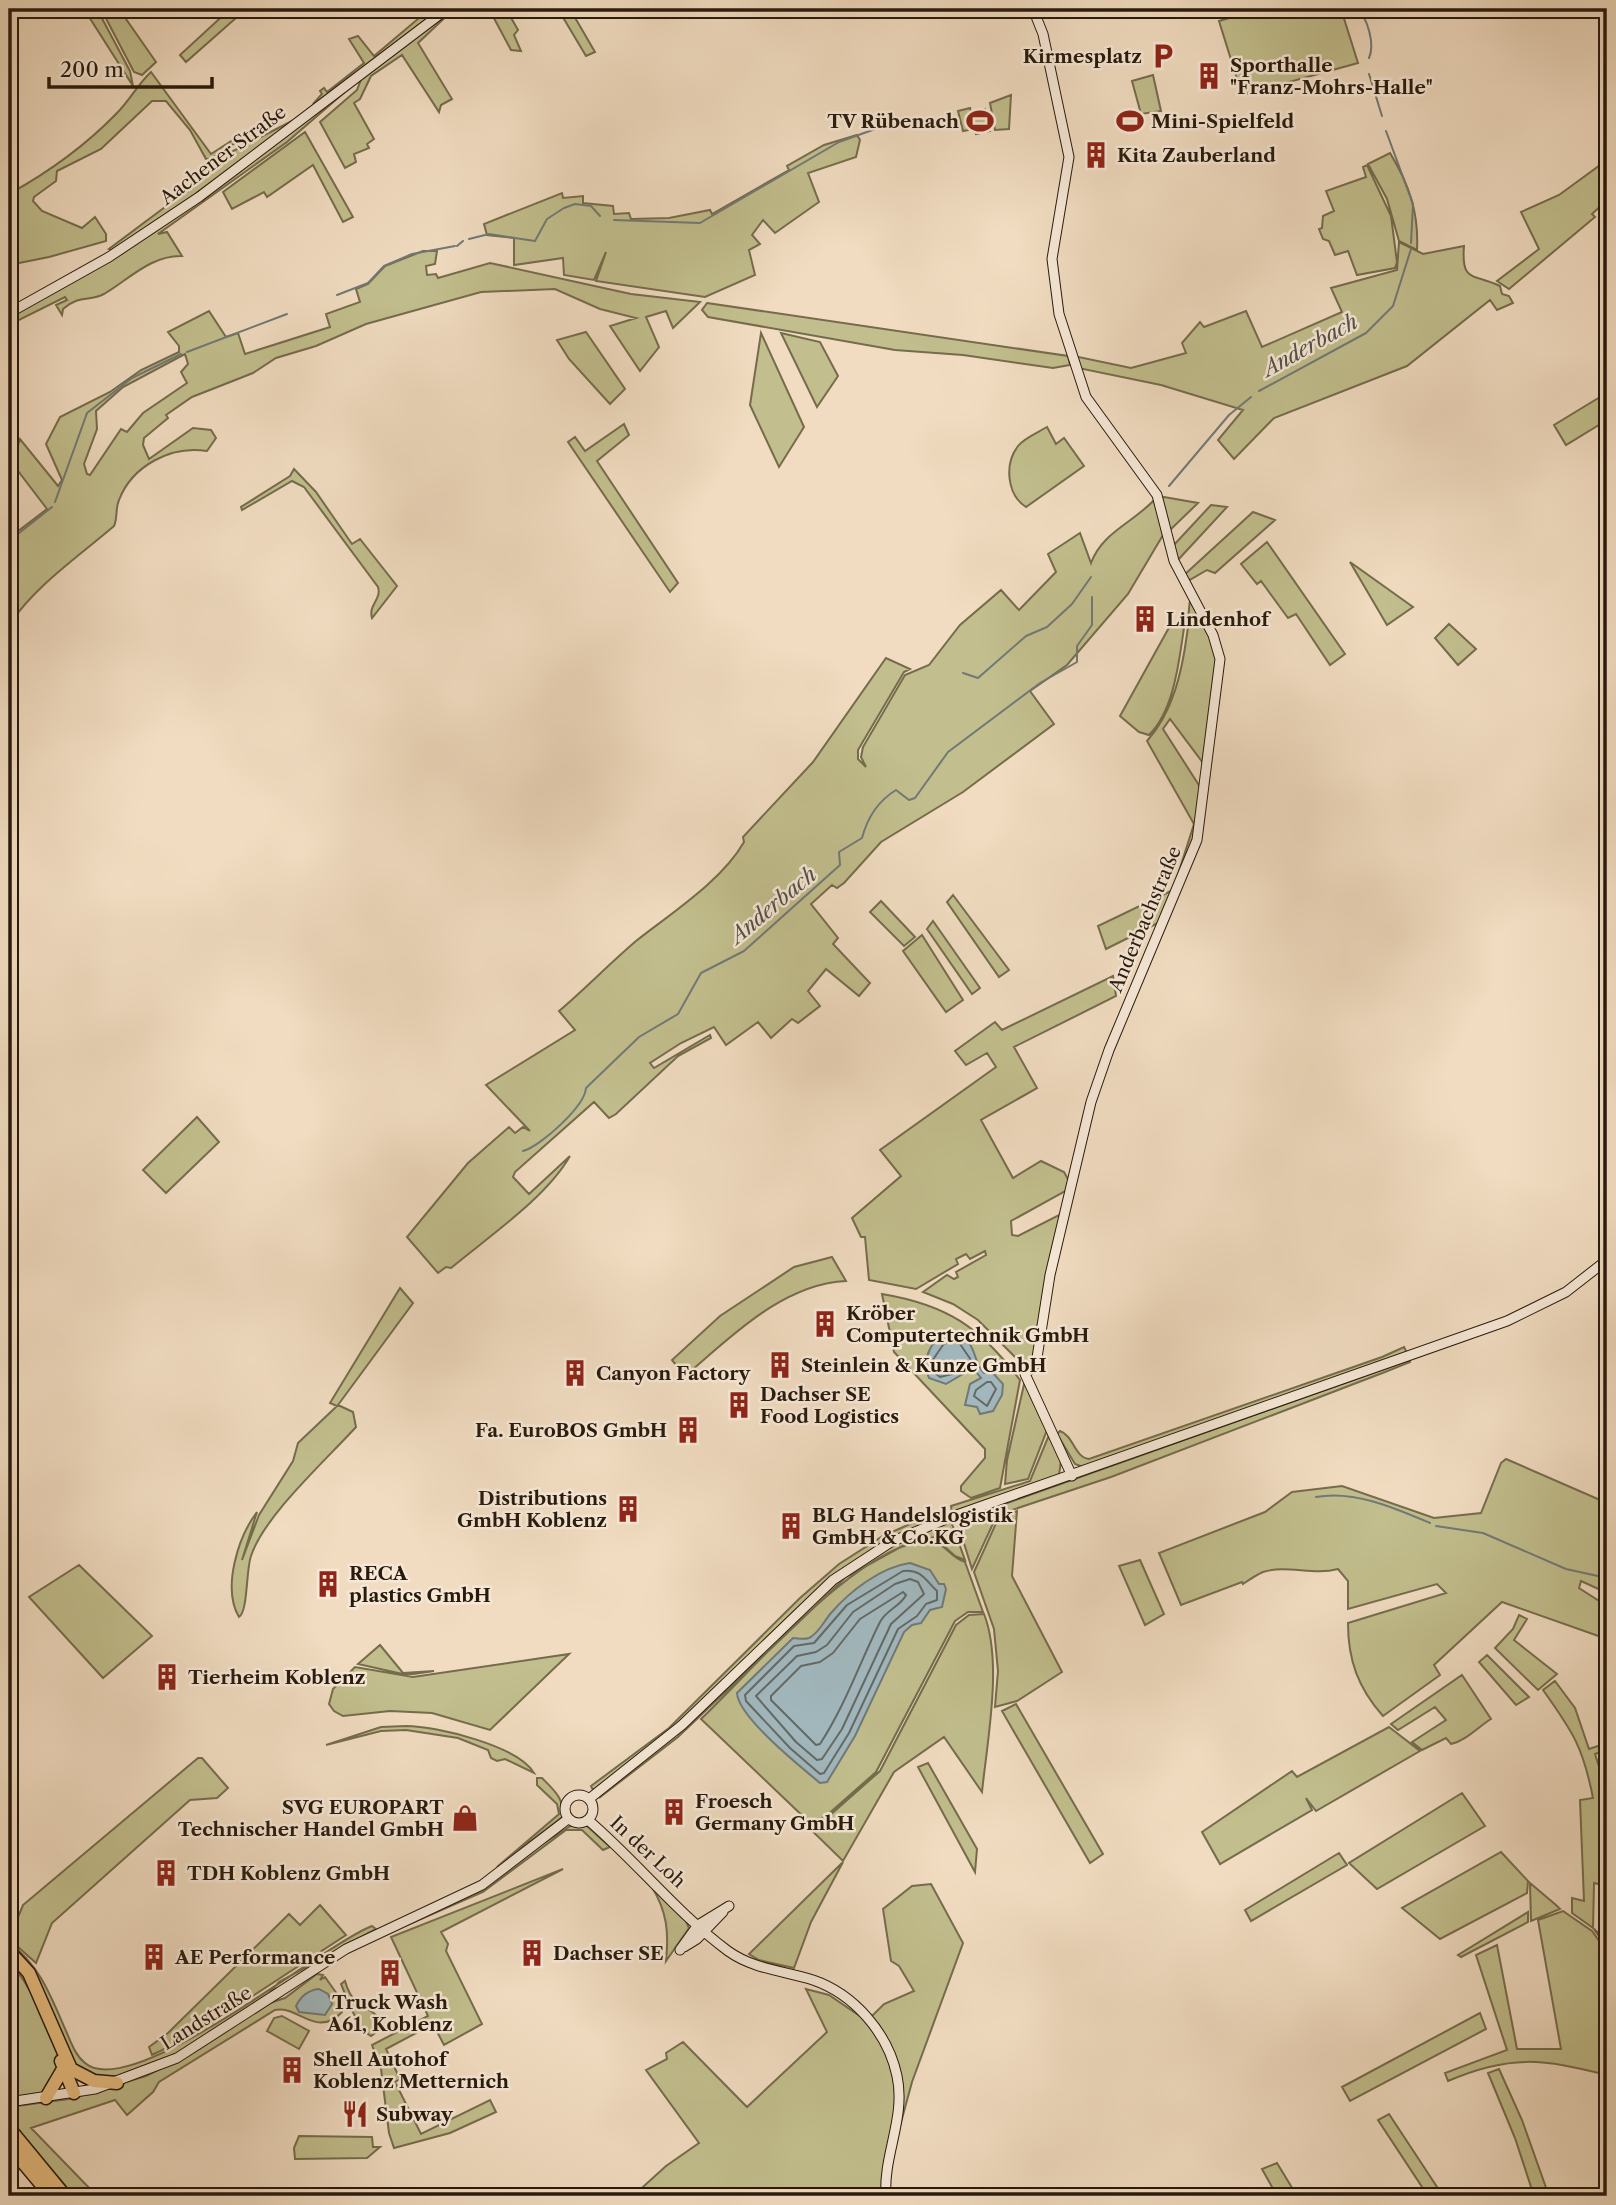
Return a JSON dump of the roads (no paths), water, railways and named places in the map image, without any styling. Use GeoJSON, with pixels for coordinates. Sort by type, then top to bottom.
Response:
{"type":"FeatureCollection","features":[{"type":"Feature","properties":{"kind":"highway"},"geometry":{"type":"LineString","coordinates":[[9,13],[16,9]]}},
{"type":"Feature","properties":{"kind":"highway"},"geometry":{"type":"LineString","coordinates":[[9,1951],[29,1973],[76,2093]]}},
{"type":"Feature","properties":{"kind":"highway"},"geometry":{"type":"LineString","coordinates":[[9,1959],[30,1983],[67,2069],[94,2081],[117,2082]]}},
{"type":"Feature","properties":{"kind":"highway"},"geometry":{"type":"LineString","coordinates":[[46,2098],[67,2069]]}},
{"type":"Feature","properties":{"kind":"highway"},"geometry":{"type":"LineString","coordinates":[[9,2128],[65,2196]]}},
{"type":"Feature","properties":{"kind":"highway"},"geometry":{"type":"LineString","coordinates":[[9,2147],[51,2196]]}},
{"type":"Feature","properties":{"kind":"main road","name":"Aachener Straße"},"geometry":{"type":"LineString","coordinates":[[9,313],[109,257],[198,197],[447,9]]}},
{"type":"Feature","properties":{"kind":"main road","name":"Anderbachstraße"},"geometry":{"type":"LineString","coordinates":[[1033,9],[1043,34],[1069,157],[1053,251],[1055,301],[1076,375],[1090,406],[1157,495],[1174,561],[1217,645],[1219,674],[1206,782],[1192,857],[1109,1050],[1091,1102],[1050,1275],[1036,1364],[1025,1374],[1072,1476]]}},
{"type":"Feature","properties":{"kind":"main road"},"geometry":{"type":"LineString","coordinates":[[589,1799],[681,1725],[803,1607],[861,1559],[922,1527],[1507,1321],[1566,1292],[1607,1260]]}},
{"type":"Feature","properties":{"kind":"main road"},"geometry":{"type":"LineString","coordinates":[[582,1795],[589,1799],[593,1810],[588,1820],[580,1823],[568,1819],[565,1806],[570,1797],[582,1795]]}},
{"type":"Feature","properties":{"kind":"main road","name":"Landstraße"},"geometry":{"type":"LineString","coordinates":[[9,2102],[76,2093],[117,2082],[194,2049],[324,1961],[482,1885],[568,1819]]}},
{"type":"Feature","properties":{"kind":"main road","name":"In der Loh"},"geometry":{"type":"LineString","coordinates":[[588,1820],[701,1928],[744,1961],[834,1989],[861,2011],[875,2027],[891,2056],[900,2096],[886,2196]]}},
{"type":"Feature","properties":{"kind":"water"},"geometry":{"type":"Polygon","coordinates":[[[953,1333],[961,1336],[971,1346],[984,1373],[992,1372],[1003,1384],[1002,1395],[993,1411],[980,1414],[977,1407],[965,1405],[970,1384],[981,1378],[973,1368],[946,1384],[929,1378],[926,1364],[930,1350],[939,1338],[953,1333]]]}},
{"type":"Feature","properties":{"kind":"water"},"geometry":{"type":"Polygon","coordinates":[[[910,1563],[930,1570],[939,1584],[944,1584],[946,1589],[942,1607],[930,1610],[921,1623],[912,1625],[904,1632],[855,1736],[827,1782],[820,1783],[759,1728],[740,1703],[737,1693],[793,1638],[807,1639],[816,1633],[847,1596],[888,1569],[910,1563]]]}},
{"type":"Feature","properties":{"kind":"water"},"geometry":{"type":"Polygon","coordinates":[[[319,1989],[328,1994],[332,2004],[325,2015],[299,2012],[296,2006],[300,1999],[308,1992],[319,1989]]]}},
{"type":"Feature","properties":{"kind":"waterway","name":"Anderbach"},"geometry":{"type":"LineString","coordinates":[[1357,9],[1369,32],[1369,58]]}},
{"type":"Feature","properties":{"kind":"waterway","name":"Anderbach"},"geometry":{"type":"LineString","coordinates":[[1369,74],[1382,116]]}},
{"type":"Feature","properties":{"kind":"waterway"},"geometry":{"type":"LineString","coordinates":[[614,220],[700,223],[839,142],[892,123]]}},
{"type":"Feature","properties":{"kind":"waterway","name":"Anderbach"},"geometry":{"type":"LineString","coordinates":[[1386,131],[1413,204],[1411,243]]}},
{"type":"Feature","properties":{"kind":"waterway"},"geometry":{"type":"LineString","coordinates":[[469,239],[489,234],[535,241],[547,219],[575,204],[591,206],[600,216]]}},
{"type":"Feature","properties":{"kind":"waterway"},"geometry":{"type":"LineString","coordinates":[[457,246],[463,241]]}},
{"type":"Feature","properties":{"kind":"waterway"},"geometry":{"type":"LineString","coordinates":[[337,295],[368,283],[384,266],[412,254],[455,246]]}},
{"type":"Feature","properties":{"kind":"waterway","name":"Anderbach"},"geometry":{"type":"LineString","coordinates":[[1259,391],[1366,333],[1393,306],[1411,249]]}},
{"type":"Feature","properties":{"kind":"waterway"},"geometry":{"type":"LineString","coordinates":[[187,352],[287,314]]}},
{"type":"Feature","properties":{"kind":"waterway"},"geometry":{"type":"LineString","coordinates":[[55,502],[87,413],[132,378],[181,354]]}},
{"type":"Feature","properties":{"kind":"waterway","name":"Anderbach"},"geometry":{"type":"LineString","coordinates":[[1169,486],[1229,415],[1251,397]]}},
{"type":"Feature","properties":{"kind":"waterway"},"geometry":{"type":"LineString","coordinates":[[9,541],[52,507]]}},
{"type":"Feature","properties":{"kind":"waterway"},"geometry":{"type":"LineString","coordinates":[[963,673],[978,678],[1026,636],[1047,627],[1072,604],[1091,577]]}},
{"type":"Feature","properties":{"kind":"waterway","name":"Anderbach"},"geometry":{"type":"LineString","coordinates":[[523,1151],[540,1142],[561,1124],[578,1105],[586,1088],[639,1037],[678,1014],[701,973],[744,951],[840,865],[839,852],[862,838],[870,817],[884,799],[896,790],[909,800],[915,798],[948,752],[1040,683],[1077,662],[1077,646],[1092,625],[1092,597]]}},
{"type":"Feature","properties":{"kind":"waterway"},"geometry":{"type":"LineString","coordinates":[[1316,1497],[1330,1495],[1360,1498],[1389,1506],[1430,1523]]}},
{"type":"Feature","properties":{"kind":"waterway"},"geometry":{"type":"LineString","coordinates":[[1436,1526],[1483,1533],[1566,1569],[1607,1578]]}},
{"type":"Feature","properties":{"kind":"place","name":"Kirmesplatz"},"geometry":{"type":"Point","coordinates":[1163,56]}},
{"type":"Feature","properties":{"kind":"place","name":"Sporthalle \"Franz-Mohrs-Halle\""},"geometry":{"type":"Point","coordinates":[1209,76]}},
{"type":"Feature","properties":{"kind":"place","name":"TV Rübenach"},"geometry":{"type":"Point","coordinates":[980,121]}},
{"type":"Feature","properties":{"kind":"place","name":"Mini-Spielfeld"},"geometry":{"type":"Point","coordinates":[1130,121]}},
{"type":"Feature","properties":{"kind":"place","name":"Kita Zauberland"},"geometry":{"type":"Point","coordinates":[1096,155]}},
{"type":"Feature","properties":{"kind":"place","name":"Lindenhof"},"geometry":{"type":"Point","coordinates":[1145,619]}},
{"type":"Feature","properties":{"kind":"place","name":"Kröber Computertechnik GmbH"},"geometry":{"type":"Point","coordinates":[825,1324]}},
{"type":"Feature","properties":{"kind":"place","name":"Steinlein & Kunze GmbH"},"geometry":{"type":"Point","coordinates":[780,1365]}},
{"type":"Feature","properties":{"kind":"place","name":"Canyon Factory"},"geometry":{"type":"Point","coordinates":[575,1373]}},
{"type":"Feature","properties":{"kind":"place","name":"Dachser SE Food Logistics"},"geometry":{"type":"Point","coordinates":[739,1405]}},
{"type":"Feature","properties":{"kind":"place","name":"Fa. EuroBOS GmbH"},"geometry":{"type":"Point","coordinates":[688,1430]}},
{"type":"Feature","properties":{"kind":"place","name":"Distributions GmbH Koblenz"},"geometry":{"type":"Point","coordinates":[628,1509]}},
{"type":"Feature","properties":{"kind":"place","name":"BLG Handelslogistik GmbH & Co.KG"},"geometry":{"type":"Point","coordinates":[791,1526]}},
{"type":"Feature","properties":{"kind":"place","name":"RECA plastics GmbH"},"geometry":{"type":"Point","coordinates":[328,1584]}},
{"type":"Feature","properties":{"kind":"place","name":"Tierheim Koblenz"},"geometry":{"type":"Point","coordinates":[167,1677]}},
{"type":"Feature","properties":{"kind":"place","name":"Froesch Germany GmbH"},"geometry":{"type":"Point","coordinates":[674,1812]}},
{"type":"Feature","properties":{"kind":"place","name":"SVG EUROPART Technischer Handel GmbH"},"geometry":{"type":"Point","coordinates":[465,1818]}},
{"type":"Feature","properties":{"kind":"place","name":"TDH Koblenz GmbH"},"geometry":{"type":"Point","coordinates":[166,1873]}},
{"type":"Feature","properties":{"kind":"place","name":"Dachser SE"},"geometry":{"type":"Point","coordinates":[532,1953]}},
{"type":"Feature","properties":{"kind":"place","name":"AE Performance"},"geometry":{"type":"Point","coordinates":[154,1957]}},
{"type":"Feature","properties":{"kind":"place","name":"Truck Wash A61, Koblenz"},"geometry":{"type":"Point","coordinates":[390,1973]}},
{"type":"Feature","properties":{"kind":"place","name":"Shell Autohof Koblenz Metternich"},"geometry":{"type":"Point","coordinates":[292,2070]}},
{"type":"Feature","properties":{"kind":"place","name":"Subway"},"geometry":{"type":"Point","coordinates":[355,2114]}}]}
